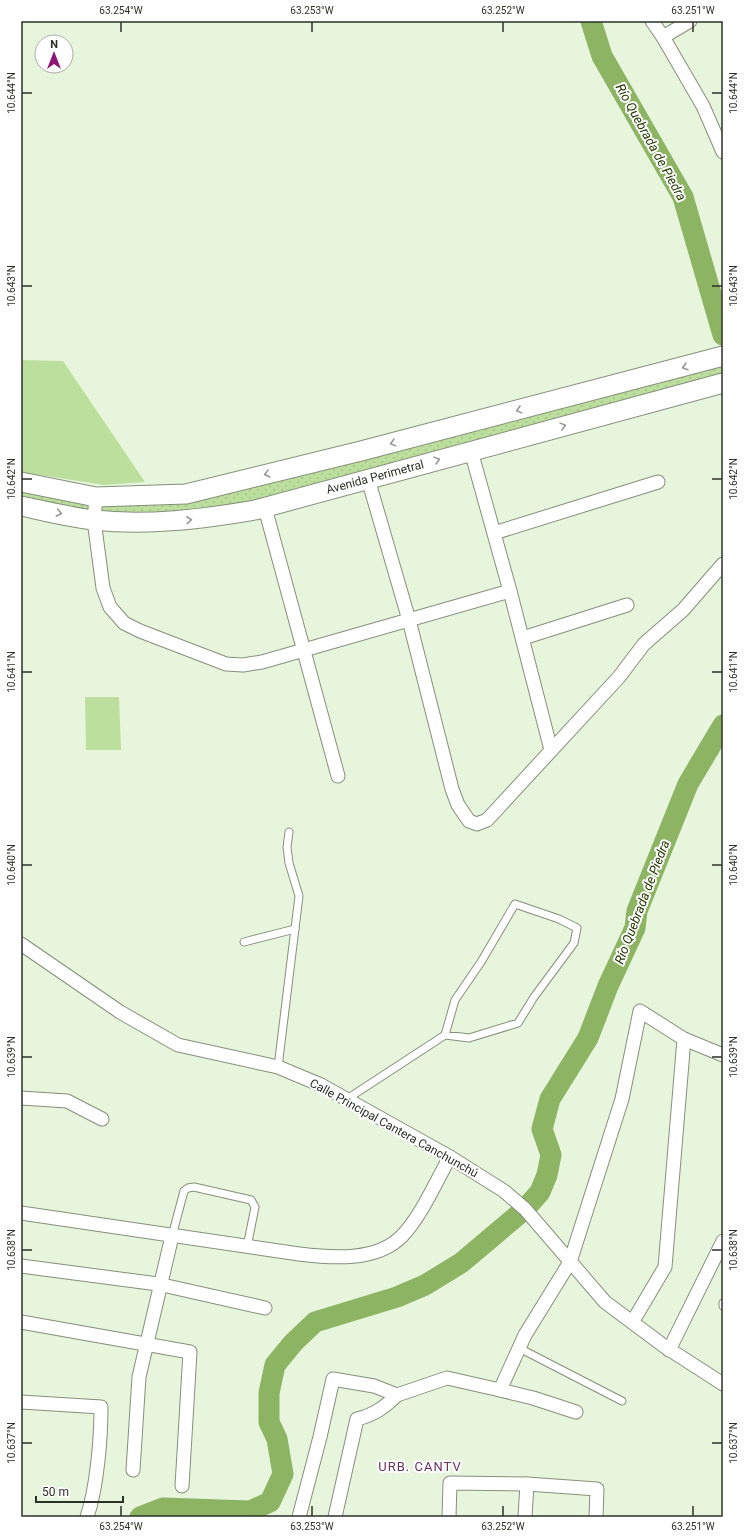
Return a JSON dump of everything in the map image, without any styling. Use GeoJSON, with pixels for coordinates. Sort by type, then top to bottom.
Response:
{"type":"FeatureCollection","features":[{"type":"Feature","properties":{"kind":"main road"},"geometry":{"type":"LineString","coordinates":[[21,482],[96,497],[186,494],[458,426],[723,356]]}},
{"type":"Feature","properties":{"kind":"main road","name":"Avenida Perimetral"},"geometry":{"type":"LineString","coordinates":[[21,506],[94,520],[161,522],[210,518],[265,508],[723,383]]}},
{"type":"Feature","properties":{"kind":"main road"},"geometry":{"type":"LineString","coordinates":[[458,426],[469,452]]}},
{"type":"Feature","properties":{"kind":"street"},"geometry":{"type":"LineString","coordinates":[[652,21],[663,37],[703,106],[723,152]]}},
{"type":"Feature","properties":{"kind":"street"},"geometry":{"type":"LineString","coordinates":[[663,37],[690,21]]}},
{"type":"Feature","properties":{"kind":"street"},"geometry":{"type":"LineString","coordinates":[[469,452],[494,533],[523,638],[551,750]]}},
{"type":"Feature","properties":{"kind":"street"},"geometry":{"type":"LineString","coordinates":[[368,479],[409,620],[452,789],[458,805],[469,821],[477,824],[486,820],[619,677],[644,644],[683,610],[723,564]]}},
{"type":"Feature","properties":{"kind":"street"},"geometry":{"type":"LineString","coordinates":[[494,533],[658,482]]}},
{"type":"Feature","properties":{"kind":"street"},"geometry":{"type":"LineString","coordinates":[[96,497],[94,520],[103,588],[110,607],[124,623],[140,631],[226,664],[243,665],[262,662],[510,591]]}},
{"type":"Feature","properties":{"kind":"street"},"geometry":{"type":"LineString","coordinates":[[265,508],[338,776]]}},
{"type":"Feature","properties":{"kind":"street"},"geometry":{"type":"LineString","coordinates":[[523,638],[627,605]]}},
{"type":"Feature","properties":{"kind":"street","name":"Calle Principal Cantera Canchunchú"},"geometry":{"type":"LineString","coordinates":[[21,944],[120,1012],[178,1045],[278,1067],[321,1085],[450,1157],[504,1191],[525,1209],[605,1302],[670,1350],[723,1384]]}},
{"type":"Feature","properties":{"kind":"street"},"geometry":{"type":"LineString","coordinates":[[500,1390],[525,1335],[570,1262],[622,1099],[640,1011],[684,1039],[723,1054]]}},
{"type":"Feature","properties":{"kind":"street"},"geometry":{"type":"LineString","coordinates":[[633,1322],[665,1267],[684,1039]]}},
{"type":"Feature","properties":{"kind":"street"},"geometry":{"type":"LineString","coordinates":[[21,1098],[67,1101],[102,1119]]}},
{"type":"Feature","properties":{"kind":"street"},"geometry":{"type":"LineString","coordinates":[[21,1214],[247,1247],[335,1258],[360,1255],[383,1249],[401,1237],[416,1216],[450,1157]]}},
{"type":"Feature","properties":{"kind":"street"},"geometry":{"type":"LineString","coordinates":[[133,1470],[139,1377],[172,1236]]}},
{"type":"Feature","properties":{"kind":"street"},"geometry":{"type":"LineString","coordinates":[[670,1350],[722,1244]]}},
{"type":"Feature","properties":{"kind":"street"},"geometry":{"type":"LineString","coordinates":[[21,1266],[161,1284],[265,1308]]}},
{"type":"Feature","properties":{"kind":"street"},"geometry":{"type":"LineString","coordinates":[[21,1322],[190,1352],[182,1486]]}},
{"type":"Feature","properties":{"kind":"street"},"geometry":{"type":"LineString","coordinates":[[335,1517],[357,1419],[370,1416],[383,1408],[397,1394],[447,1378],[533,1398],[576,1412]]}},
{"type":"Feature","properties":{"kind":"street"},"geometry":{"type":"LineString","coordinates":[[299,1517],[320,1437],[333,1379],[374,1386],[397,1394]]}},
{"type":"Feature","properties":{"kind":"street"},"geometry":{"type":"LineString","coordinates":[[21,1402],[101,1407],[101,1430],[92,1502],[87,1517]]}},
{"type":"Feature","properties":{"kind":"street"},"geometry":{"type":"LineString","coordinates":[[449,1517],[450,1483],[527,1484],[597,1489],[596,1517]]}},
{"type":"Feature","properties":{"kind":"street"},"geometry":{"type":"LineString","coordinates":[[525,1517],[527,1484]]}},
{"type":"Feature","properties":{"kind":"lane"},"geometry":{"type":"LineString","coordinates":[[278,1067],[299,896],[288,863],[287,847],[289,832]]}},
{"type":"Feature","properties":{"kind":"lane"},"geometry":{"type":"LineString","coordinates":[[346,1099],[445,1036],[469,1038],[518,1023],[534,997],[574,943],[577,928],[559,919],[515,904],[481,962],[455,1000],[445,1036]]}},
{"type":"Feature","properties":{"kind":"lane"},"geometry":{"type":"LineString","coordinates":[[244,942],[295,929]]}},
{"type":"Feature","properties":{"kind":"lane"},"geometry":{"type":"LineString","coordinates":[[172,1236],[184,1191],[188,1188],[194,1187],[251,1200],[254,1203],[255,1206],[247,1247]]}},
{"type":"Feature","properties":{"kind":"lane"},"geometry":{"type":"LineString","coordinates":[[519,1348],[622,1402]]}},
{"type":"Feature","properties":{"kind":"green space"},"geometry":{"type":"Polygon","coordinates":[[[723,356],[723,383],[255,510],[161,522],[21,506],[21,482],[186,494],[723,356]]]}},
{"type":"Feature","properties":{"kind":"green space"},"geometry":{"type":"Polygon","coordinates":[[[21,360],[63,361],[145,482],[104,485],[21,472],[21,360]]]}},
{"type":"Feature","properties":{"kind":"green space"},"geometry":{"type":"Polygon","coordinates":[[[85,697],[119,697],[121,750],[86,750],[85,697]]]}},
{"type":"Feature","properties":{"kind":"waterway","name":"Río Quebrada de Piedra"},"geometry":{"type":"LineString","coordinates":[[591,21],[602,56],[683,197],[723,335]]}},
{"type":"Feature","properties":{"kind":"waterway","name":"Río Quebrada de Piedra"},"geometry":{"type":"LineString","coordinates":[[140,1517],[163,1508],[250,1511],[270,1502],[283,1474],[277,1439],[269,1422],[269,1393],[275,1365],[293,1343],[315,1322],[397,1297],[425,1285],[461,1263],[525,1209],[540,1192],[547,1175],[551,1155],[542,1129],[550,1099],[588,1038],[608,986],[635,928],[637,911],[688,784],[723,725]]}},
{"type":"Feature","properties":{"kind":"district","name":"URB. CANTV"},"geometry":{"type":"Point","coordinates":[420,1466]}}]}
